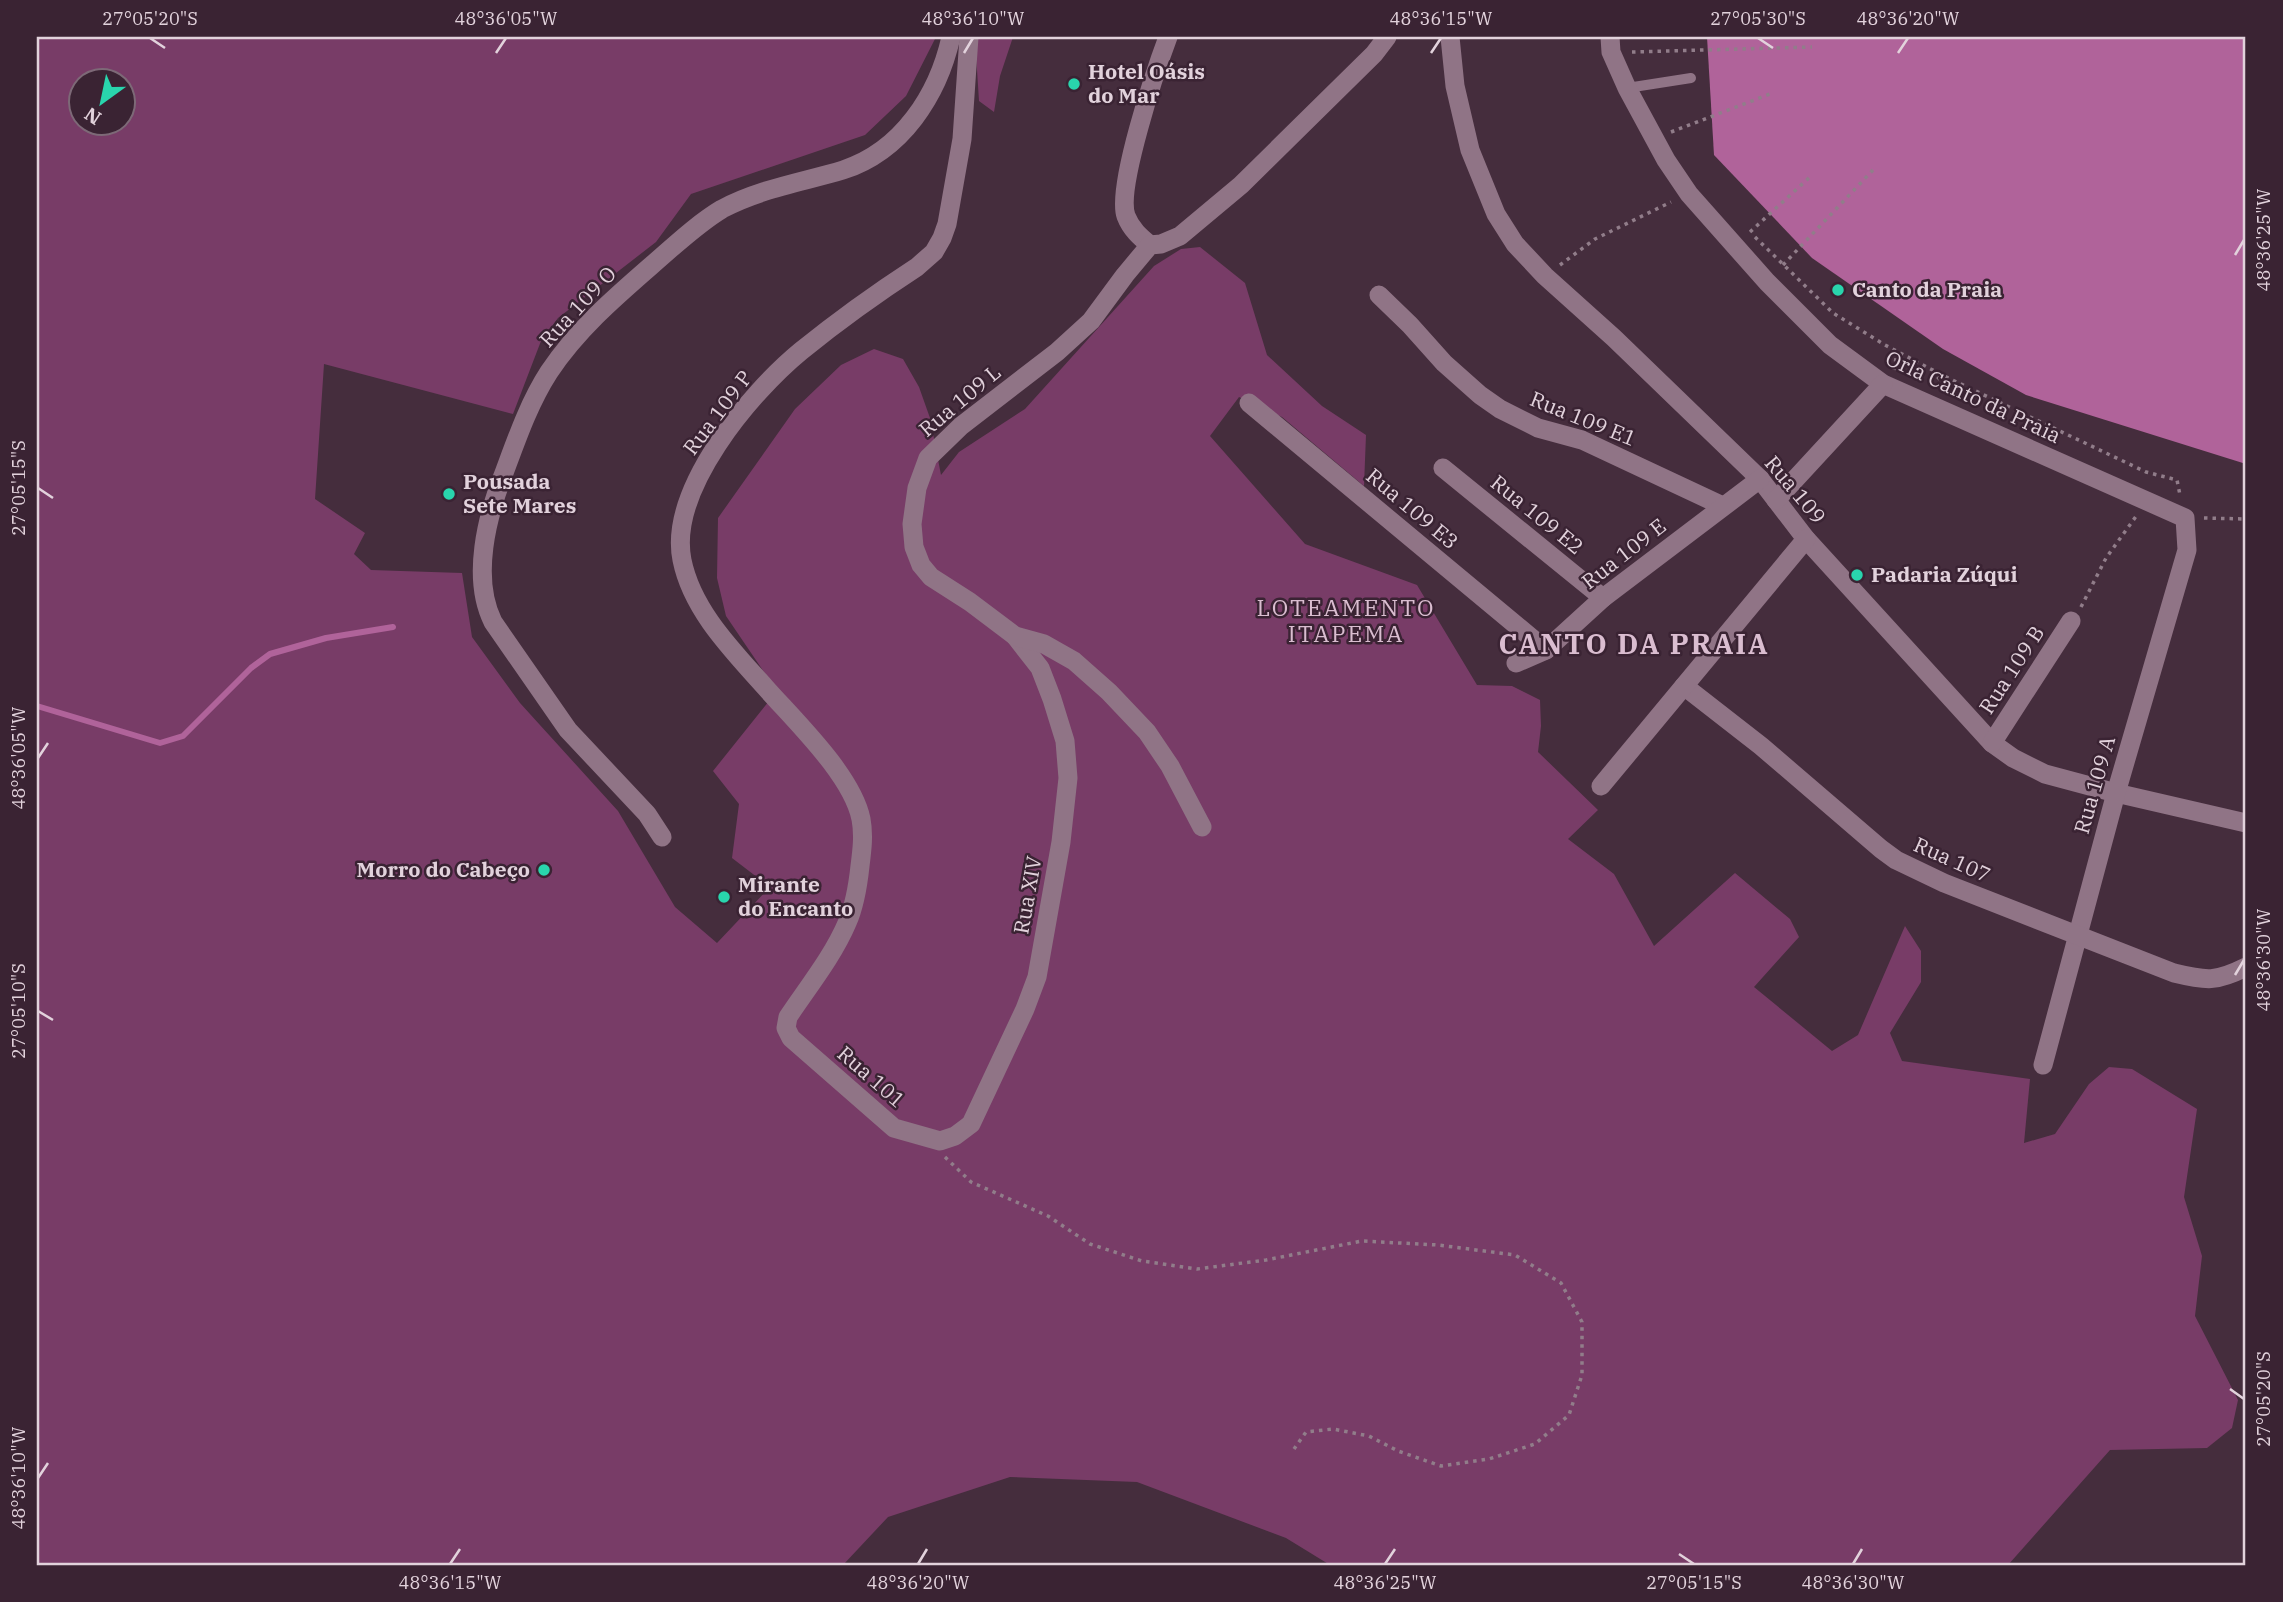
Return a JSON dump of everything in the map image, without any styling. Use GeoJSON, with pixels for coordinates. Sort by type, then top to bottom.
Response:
{"type":"FeatureCollection","features":[{"type":"Feature","properties":{"kind":"street","name":"Rua 109 O"},"geometry":{"type":"LineString","coordinates":[[662,836],[647,814],[568,730],[487,610],[485,553],[495,496],[534,398],[554,365],[588,324],[661,258],[720,211],[770,190],[860,163],[884,148],[900,135],[923,106],[947,54],[951,37]]}},
{"type":"Feature","properties":{"kind":"street","name":"Rua 109 P"},"geometry":{"type":"LineString","coordinates":[[786,1028],[788,1017],[848,922],[857,891],[864,840],[861,817],[851,792],[829,761],[730,647],[697,601],[682,561],[679,540],[682,516],[715,448],[747,406],[800,352],[934,252],[942,238],[949,212],[962,139],[969,37]]}},
{"type":"Feature","properties":{"kind":"street"},"geometry":{"type":"LineString","coordinates":[[1168,37],[1147,99],[1124,190],[1126,215],[1137,235],[1150,245],[1161,244],[1180,236],[1241,185],[1374,54],[1387,37]]}},
{"type":"Feature","properties":{"kind":"street","name":"Rua 109"},"geometry":{"type":"LineString","coordinates":[[1450,37],[1455,86],[1470,150],[1496,214],[1515,244],[1545,276],[1614,338],[1760,480],[1806,539],[1992,743],[2013,758],[2045,774],[2246,823]]}},
{"type":"Feature","properties":{"kind":"street","name":"Orla Canto da Praia"},"geometry":{"type":"LineString","coordinates":[[1610,44],[1627,88],[1666,160],[1689,194],[1767,282],[1830,345],[1882,384],[2185,518]]}},
{"type":"Feature","properties":{"kind":"street","name":"Rua 109 L"},"geometry":{"type":"LineString","coordinates":[[1150,245],[1091,321],[1057,352],[961,426],[928,458],[918,488],[912,524],[914,547],[921,565],[931,577],[1015,636],[1044,644],[1074,661],[1109,692],[1170,766],[1202,827]]}},
{"type":"Feature","properties":{"kind":"street","name":"Rua 109 E1"},"geometry":{"type":"LineString","coordinates":[[1379,295],[1444,363],[1480,395],[1500,408],[1538,428],[1582,440],[1723,506]]}},
{"type":"Feature","properties":{"kind":"street"},"geometry":{"type":"LineString","coordinates":[[1776,500],[1882,384]]}},
{"type":"Feature","properties":{"kind":"street","name":"Rua 109 E3"},"geometry":{"type":"LineString","coordinates":[[1249,403],[1546,650]]}},
{"type":"Feature","properties":{"kind":"street","name":"Rua 109 E2"},"geometry":{"type":"LineString","coordinates":[[1443,468],[1603,598]]}},
{"type":"Feature","properties":{"kind":"street","name":"Rua 109 E"},"geometry":{"type":"LineString","coordinates":[[1516,663],[1546,650],[1603,598],[1760,480]]}},
{"type":"Feature","properties":{"kind":"street","name":"Rua 109 A"},"geometry":{"type":"LineString","coordinates":[[2043,1065],[2116,793],[2187,550],[2185,518]]}},
{"type":"Feature","properties":{"kind":"street"},"geometry":{"type":"LineString","coordinates":[[1601,786],[1806,539]]}},
{"type":"Feature","properties":{"kind":"street","name":"Rua 109 B"},"geometry":{"type":"LineString","coordinates":[[1992,743],[2071,621]]}},
{"type":"Feature","properties":{"kind":"street","name":"Rua XIV"},"geometry":{"type":"LineString","coordinates":[[940,1141],[966,1130],[971,1124],[1025,1009],[1037,977],[1060,842],[1068,778],[1065,741],[1040,668],[1015,636]]}},
{"type":"Feature","properties":{"kind":"street","name":"Rua 107"},"geometry":{"type":"LineString","coordinates":[[1684,687],[1761,746],[1864,836],[1896,860],[1944,883],[2174,973],[2201,980],[2224,978],[2246,967]]}},
{"type":"Feature","properties":{"kind":"street","name":"Rua 101"},"geometry":{"type":"LineString","coordinates":[[786,1028],[790,1038],[894,1128],[940,1141]]}},
{"type":"Feature","properties":{"kind":"lane"},"geometry":{"type":"LineString","coordinates":[[1627,88],[1691,78]]}},
{"type":"Feature","properties":{"kind":"path"},"geometry":{"type":"LineString","coordinates":[[1610,44],[1812,47]]}},
{"type":"Feature","properties":{"kind":"path"},"geometry":{"type":"LineString","coordinates":[[1666,133],[1770,94]]}},
{"type":"Feature","properties":{"kind":"path"},"geometry":{"type":"LineString","coordinates":[[1783,265],[1873,170]]}},
{"type":"Feature","properties":{"kind":"path"},"geometry":{"type":"LineString","coordinates":[[1750,232],[1811,176]]}},
{"type":"Feature","properties":{"kind":"path"},"geometry":{"type":"LineString","coordinates":[[1545,276],[1595,239],[1689,194]]}},
{"type":"Feature","properties":{"kind":"path"},"geometry":{"type":"LineString","coordinates":[[1743,225],[1833,313],[1885,345],[2146,472],[2177,480],[2185,518],[2246,519]]}},
{"type":"Feature","properties":{"kind":"path"},"geometry":{"type":"LineString","coordinates":[[2071,621],[2077,616],[2106,558],[2146,502]]}},
{"type":"Feature","properties":{"kind":"path"},"geometry":{"type":"LineString","coordinates":[[940,1141],[946,1160],[971,1182],[1048,1216],[1090,1244],[1142,1261],[1197,1269],[1266,1261],[1362,1241],[1438,1245],[1515,1255],[1561,1283],[1582,1322],[1582,1375],[1569,1415],[1535,1444],[1489,1459],[1441,1466],[1398,1451],[1369,1436],[1333,1429],[1307,1432],[1294,1449]]}},
{"type":"Feature","properties":{"kind":"shaded area"},"geometry":{"type":"Polygon","coordinates":[[[37,37],[936,37],[906,96],[865,135],[691,194],[656,242],[558,318],[541,341],[513,414],[324,364],[315,499],[365,533],[354,554],[371,570],[462,573],[472,637],[520,703],[618,811],[675,907],[717,943],[770,887],[732,858],[739,804],[713,771],[777,691],[726,616],[717,578],[718,518],[795,409],[841,365],[874,349],[903,359],[919,387],[930,418],[941,475],[959,452],[1025,409],[1154,266],[1181,249],[1200,247],[1245,283],[1267,355],[1322,406],[1366,435],[1364,486],[1282,417],[1239,397],[1210,436],[1305,544],[1417,585],[1477,685],[1512,686],[1540,700],[1538,752],[1598,810],[1568,839],[1614,874],[1654,946],[1735,873],[1790,919],[1799,937],[1754,987],[1832,1051],[1858,1035],[1905,926],[1921,951],[1921,982],[1890,1033],[1902,1061],[2030,1079],[2024,1143],[2055,1134],[2089,1084],[2109,1067],[2132,1069],[2197,1109],[2184,1197],[2202,1256],[2195,1316],[2238,1400],[2232,1428],[2207,1448],[2110,1450],[2008,1565],[1330,1565],[1286,1538],[1137,1482],[1010,1477],[888,1517],[843,1565],[37,1565],[37,37]]]}},
{"type":"Feature","properties":{"kind":"shaded area"},"geometry":{"type":"Polygon","coordinates":[[[972,37],[1013,37],[1000,76],[994,112],[979,101],[975,39],[972,37]]]}},
{"type":"Feature","properties":{"kind":"shaded area"},"geometry":{"type":"Polygon","coordinates":[[[1707,37],[2246,37],[2246,464],[2026,395],[1943,349],[1812,258],[1714,155],[1707,37]]]}},
{"type":"Feature","properties":{"kind":"waterway"},"geometry":{"type":"LineString","coordinates":[[37,706],[160,743],[183,736],[251,668],[270,654],[326,638],[393,627]]}},
{"type":"Feature","properties":{"kind":"place","name":"Hotel Oásis do Mar"},"geometry":{"type":"Point","coordinates":[1074,84]}},
{"type":"Feature","properties":{"kind":"place","name":"Canto da Praia"},"geometry":{"type":"Point","coordinates":[1838,290]}},
{"type":"Feature","properties":{"kind":"place","name":"Pousada Sete Mares"},"geometry":{"type":"Point","coordinates":[449,494]}},
{"type":"Feature","properties":{"kind":"place","name":"Padaria Zúqui"},"geometry":{"type":"Point","coordinates":[1857,575]}},
{"type":"Feature","properties":{"kind":"place","name":"Morro do Cabeço"},"geometry":{"type":"Point","coordinates":[544,870]}},
{"type":"Feature","properties":{"kind":"place","name":"Mirante do Encanto"},"geometry":{"type":"Point","coordinates":[724,897]}},
{"type":"Feature","properties":{"kind":"district","name":"LOTEAMENTO ITAPEMA"},"geometry":{"type":"Point","coordinates":[1346,621]}},
{"type":"Feature","properties":{"kind":"district","name":"CANTO DA PRAIA"},"geometry":{"type":"Point","coordinates":[1634,644]}}]}
